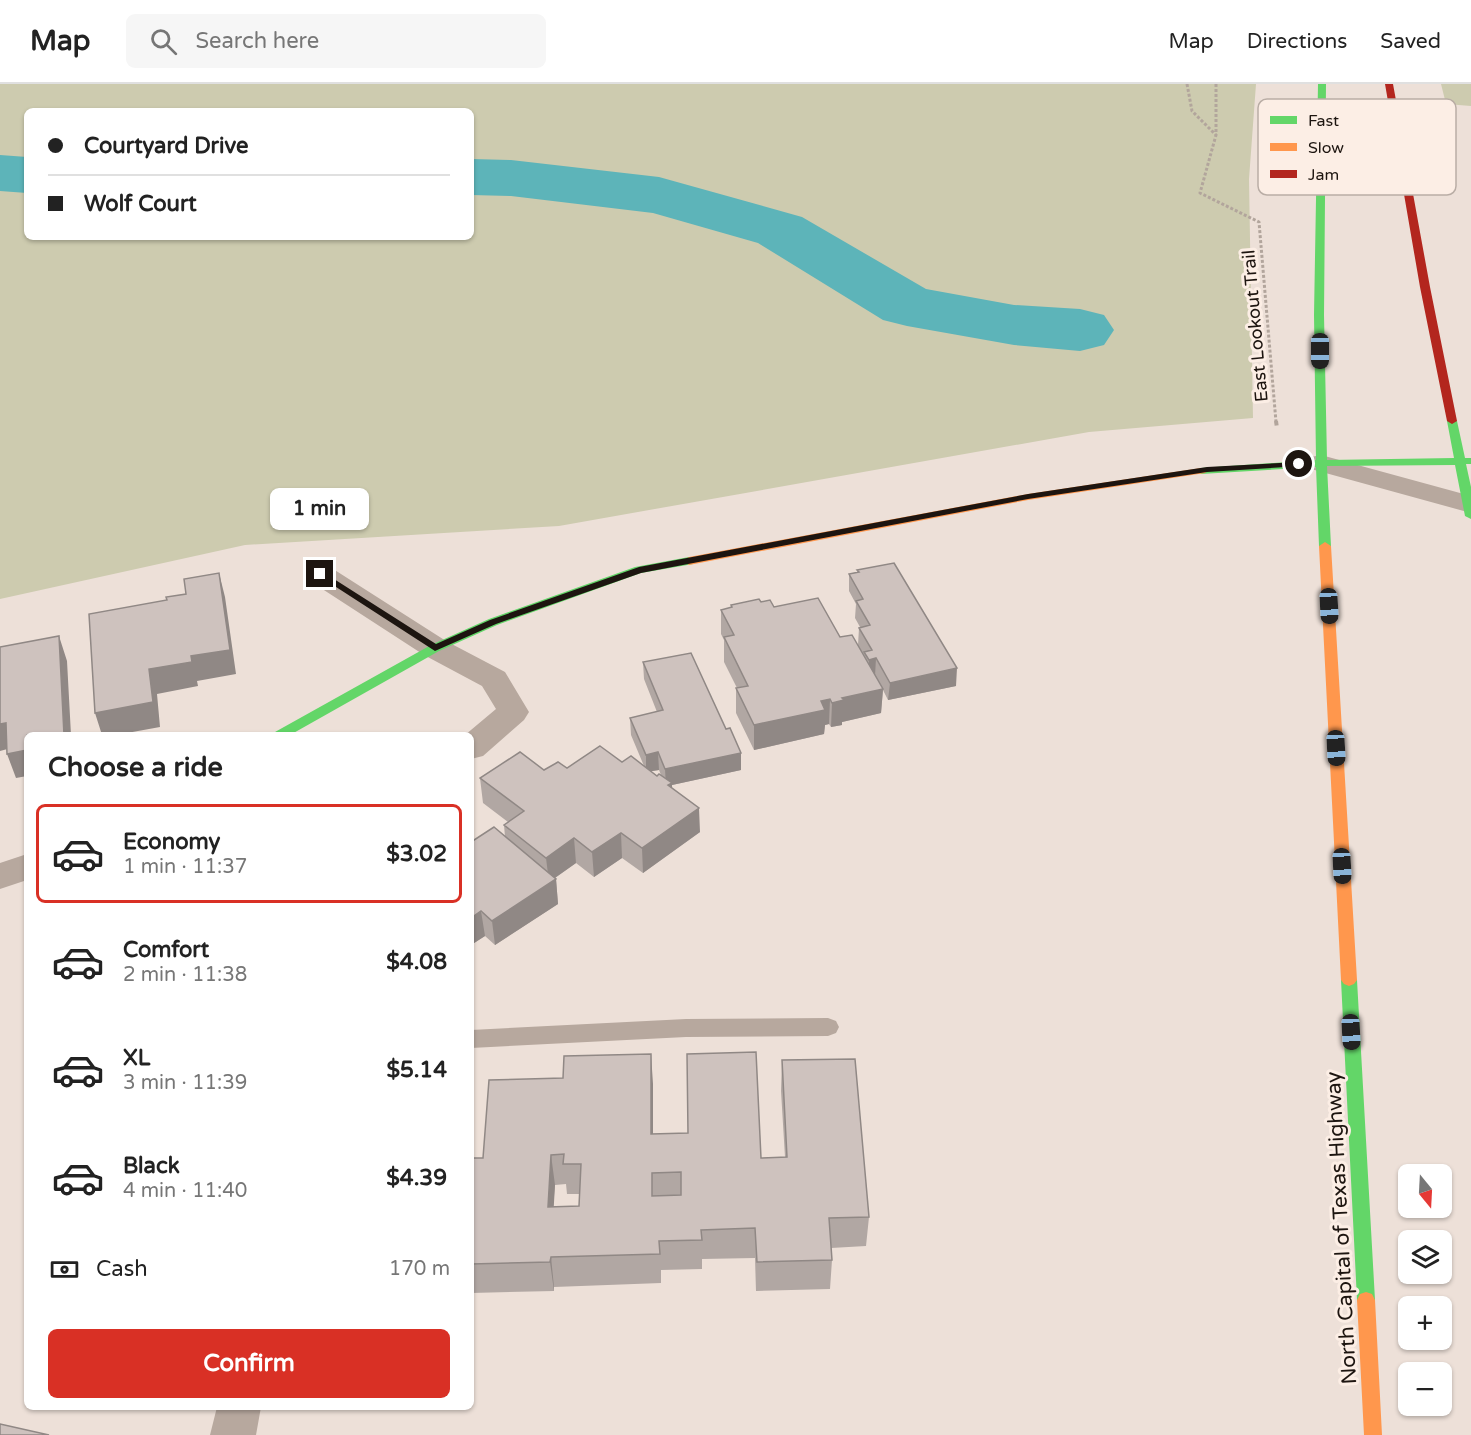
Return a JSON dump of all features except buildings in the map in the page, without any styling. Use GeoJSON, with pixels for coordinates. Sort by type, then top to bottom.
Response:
{"type":"FeatureCollection","features":[{"type":"Feature","properties":{"kind":"main road","name":"North Capital of Texas Highway"},"geometry":{"type":"LineString","coordinates":[[1322,84],[1322,99]]}},
{"type":"Feature","properties":{"kind":"main road"},"geometry":{"type":"LineString","coordinates":[[1389,84],[1392,99]]}},
{"type":"Feature","properties":{"kind":"main road","name":"North Capital of Texas Highway"},"geometry":{"type":"LineString","coordinates":[[1320,195],[1321,463],[1373,1435]]}},
{"type":"Feature","properties":{"kind":"main road"},"geometry":{"type":"LineString","coordinates":[[1411,195],[1465,461],[1470,509]]}},
{"type":"Feature","properties":{"kind":"main road"},"geometry":{"type":"LineString","coordinates":[[285,732],[435,648],[493,622],[639,570],[1051,493],[1207,470],[1321,463],[1465,461]]}},
{"type":"Feature","properties":{"kind":"street"},"geometry":{"type":"LineString","coordinates":[[1321,463],[1470,509]]}},
{"type":"Feature","properties":{"kind":"street"},"geometry":{"type":"LineString","coordinates":[[320,574],[435,648],[494,679],[513,712],[474,745]]}},
{"type":"Feature","properties":{"kind":"street"},"geometry":{"type":"LineString","coordinates":[[0,876],[24,868]]}},
{"type":"Feature","properties":{"kind":"street"},"geometry":{"type":"LineString","coordinates":[[233,1435],[238,1410]]}},
{"type":"Feature","properties":{"kind":"lane"},"geometry":{"type":"LineString","coordinates":[[474,1040],[686,1028],[828,1026]]}},
{"type":"Feature","properties":{"kind":"path"},"geometry":{"type":"LineString","coordinates":[[1186,84],[1192,111],[1216,135]]}},
{"type":"Feature","properties":{"kind":"path"},"geometry":{"type":"LineString","coordinates":[[1216,84],[1216,135]]}},
{"type":"Feature","properties":{"kind":"path","name":"East Lookout Trail"},"geometry":{"type":"LineString","coordinates":[[1216,135],[1200,193],[1259,222],[1277,428]]}},
{"type":"Feature","properties":{"kind":"shaded area"},"geometry":{"type":"Polygon","coordinates":[[[0,84],[1256,84],[1249,179],[1253,418],[1089,432],[559,526],[245,545],[0,599],[0,84]]]}},
{"type":"Feature","properties":{"kind":"shaded area"},"geometry":{"type":"Polygon","coordinates":[[[1441,84],[1471,84],[1471,106],[1456,105],[1456,99],[1445,99],[1441,84]]]}},
{"type":"Feature","properties":{"kind":"waterway"},"geometry":{"type":"LineString","coordinates":[[0,173],[24,175]]}},
{"type":"Feature","properties":{"kind":"waterway"},"geometry":{"type":"LineString","coordinates":[[474,177],[511,178],[659,195],[780,230],[907,306],[1014,325],[1080,330]]}},
{"type":"Feature","properties":{"kind":"traffic: fast"},"geometry":{"type":"LineString","coordinates":[[1322,84],[1322,99]]}},
{"type":"Feature","properties":{"kind":"traffic: fast"},"geometry":{"type":"LineString","coordinates":[[1321,195],[1320,373],[1325,546]]}},
{"type":"Feature","properties":{"kind":"traffic: fast"},"geometry":{"type":"LineString","coordinates":[[1452,421],[1471,516]]}},
{"type":"Feature","properties":{"kind":"traffic: fast"},"geometry":{"type":"LineString","coordinates":[[1201,471],[1321,463],[1471,461]]}},
{"type":"Feature","properties":{"kind":"traffic: fast"},"geometry":{"type":"LineString","coordinates":[[285,732],[435,648],[493,622],[639,570],[689,561]]}},
{"type":"Feature","properties":{"kind":"traffic: fast"},"geometry":{"type":"LineString","coordinates":[[1349,980],[1366,1300]]}},
{"type":"Feature","properties":{"kind":"traffic: slow"},"geometry":{"type":"LineString","coordinates":[[689,561],[1028,497],[1201,471]]}},
{"type":"Feature","properties":{"kind":"traffic: slow"},"geometry":{"type":"LineString","coordinates":[[1325,546],[1349,980]]}},
{"type":"Feature","properties":{"kind":"traffic: slow"},"geometry":{"type":"LineString","coordinates":[[1366,1300],[1373,1435]]}},
{"type":"Feature","properties":{"kind":"traffic: jam"},"geometry":{"type":"LineString","coordinates":[[1389,84],[1392,99]]}},
{"type":"Feature","properties":{"kind":"traffic: jam"},"geometry":{"type":"LineString","coordinates":[[1409,195],[1452,421]]}},
{"type":"Feature","properties":{"kind":"route"},"geometry":{"type":"LineString","coordinates":[[320,574],[435,648],[493,622],[639,570],[1028,497],[1207,470],[1299,464]]}}]}
